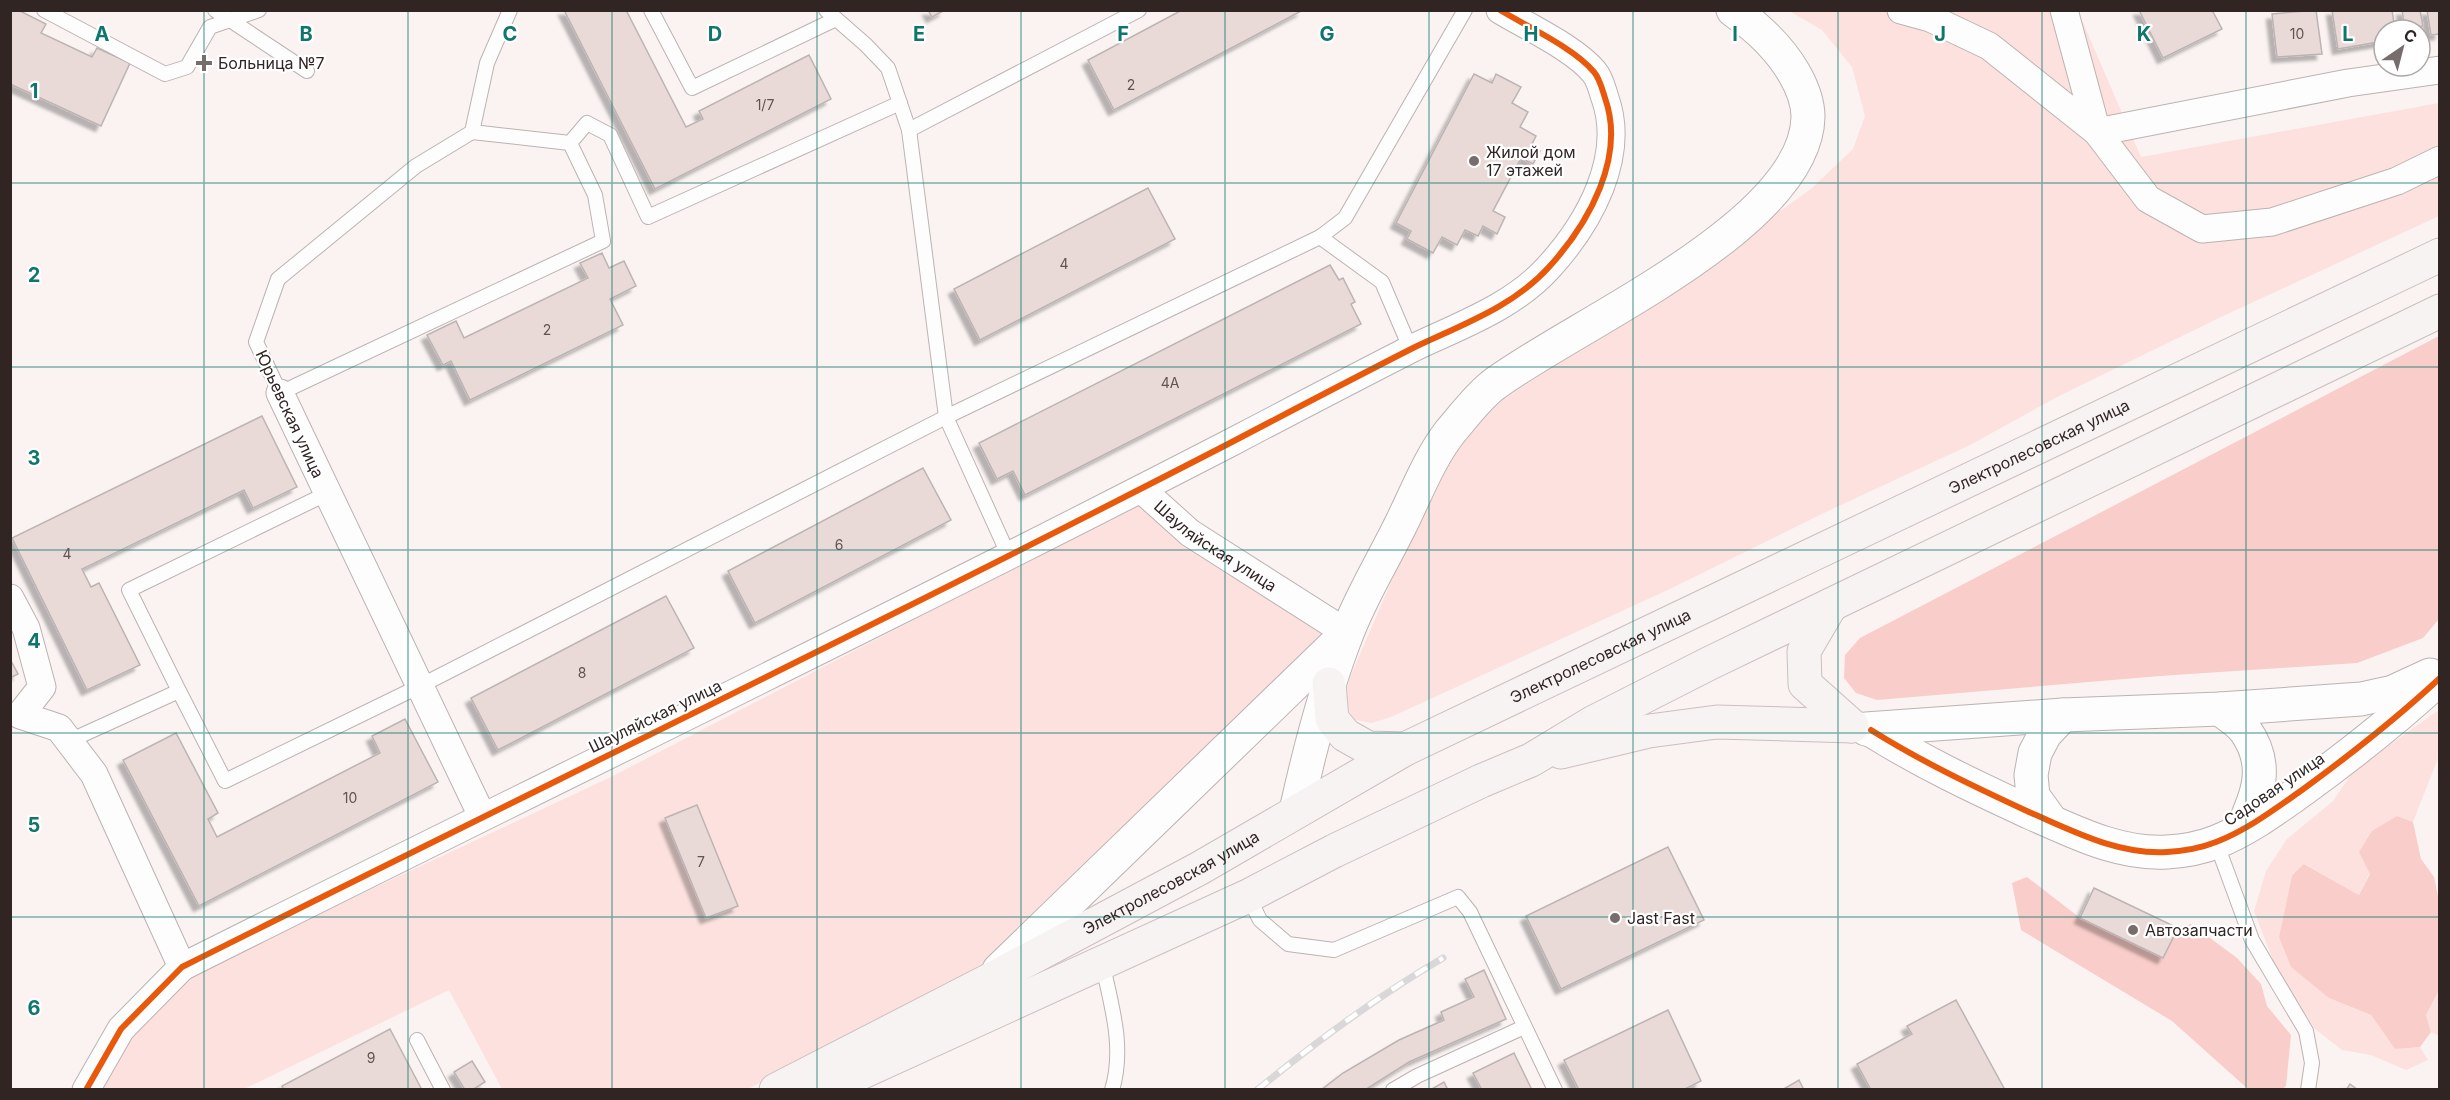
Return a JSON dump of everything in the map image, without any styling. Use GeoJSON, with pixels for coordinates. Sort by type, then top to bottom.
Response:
{"type":"FeatureCollection","features":[{"type":"Feature","properties":{"kind":"main road"},"geometry":{"type":"LineString","coordinates":[[1316,860],[1296,811],[1312,739],[1329,684],[1347,633],[1428,470],[1448,435],[1491,387],[1685,267],[1729,233],[1768,196],[1788,172],[1802,146],[1808,116],[1801,86],[1783,54],[1748,21],[1732,10]]}},
{"type":"Feature","properties":{"kind":"main road","name":"Электролесовская улица"},"geometry":{"type":"LineString","coordinates":[[776,1089],[988,981],[1209,863],[1405,749],[2439,255]]}},
{"type":"Feature","properties":{"kind":"main road"},"geometry":{"type":"LineString","coordinates":[[823,1089],[1248,897],[1316,860],[1480,781],[1530,760],[1594,722],[1831,605],[2439,312]]}},
{"type":"Feature","properties":{"kind":"main road"},"geometry":{"type":"LineString","coordinates":[[1831,605],[1804,651],[1805,684],[1862,728]]}},
{"type":"Feature","properties":{"kind":"main road"},"geometry":{"type":"LineString","coordinates":[[988,981],[1347,633]]}},
{"type":"Feature","properties":{"kind":"main road"},"geometry":{"type":"LineString","coordinates":[[1530,760],[1650,731],[1717,722],[1862,728],[2063,715],[2220,709],[2361,699],[2393,692],[2439,670]]}},
{"type":"Feature","properties":{"kind":"main road","name":"Садовая улица"},"geometry":{"type":"LineString","coordinates":[[1862,728],[1914,757],[2050,821],[2113,846],[2146,853],[2169,852],[2229,836],[2325,773],[2410,706],[2439,678]]}},
{"type":"Feature","properties":{"kind":"main road"},"geometry":{"type":"LineString","coordinates":[[1329,684],[1332,719],[1345,735],[1368,748],[1405,749]]}},
{"type":"Feature","properties":{"kind":"main road"},"geometry":{"type":"LineString","coordinates":[[2220,709],[2244,729],[2257,752],[2260,775],[2257,797],[2229,836]]}},
{"type":"Feature","properties":{"kind":"main road"},"geometry":{"type":"LineString","coordinates":[[2050,821],[2033,796],[2031,775],[2035,753],[2045,734],[2063,715]]}},
{"type":"Feature","properties":{"kind":"street"},"geometry":{"type":"LineString","coordinates":[[1141,489],[1491,311],[1522,292],[1550,266],[1580,226],[1599,189],[1610,160],[1612,117],[1597,75],[1577,57],[1500,10]]}},
{"type":"Feature","properties":{"kind":"street"},"geometry":{"type":"LineString","coordinates":[[1900,10],[1930,18],[1989,46],[2097,132],[2148,199],[2202,229],[2272,222],[2397,181],[2439,160]]}},
{"type":"Feature","properties":{"kind":"street"},"geometry":{"type":"LineString","coordinates":[[2064,10],[2097,132]]}},
{"type":"Feature","properties":{"kind":"street"},"geometry":{"type":"LineString","coordinates":[[2097,132],[2348,82],[2439,70]]}},
{"type":"Feature","properties":{"kind":"street","name":"Юрьевская улица"},"geometry":{"type":"LineString","coordinates":[[280,393],[482,816]]}},
{"type":"Feature","properties":{"kind":"street","name":"Шауляйская улица"},"geometry":{"type":"LineString","coordinates":[[86,1089],[121,1029],[182,967],[1141,489],[1190,533],[1347,633]]}},
{"type":"Feature","properties":{"kind":"street"},"geometry":{"type":"LineString","coordinates":[[10,598],[26,628],[42,687],[15,717],[59,728],[94,774],[182,967]]}},
{"type":"Feature","properties":{"kind":"lane"},"geometry":{"type":"LineString","coordinates":[[44,10],[165,74],[187,67],[210,27],[259,10]]}},
{"type":"Feature","properties":{"kind":"lane"},"geometry":{"type":"LineString","coordinates":[[215,10],[307,71]]}},
{"type":"Feature","properties":{"kind":"lane"},"geometry":{"type":"LineString","coordinates":[[510,10],[487,63],[472,132],[570,143]]}},
{"type":"Feature","properties":{"kind":"lane"},"geometry":{"type":"LineString","coordinates":[[651,10],[692,88],[831,15],[888,68],[909,130],[946,417],[1009,556]]}},
{"type":"Feature","properties":{"kind":"lane"},"geometry":{"type":"LineString","coordinates":[[909,130],[1139,10]]}},
{"type":"Feature","properties":{"kind":"lane"},"geometry":{"type":"LineString","coordinates":[[328,493],[129,590],[225,781],[420,686],[946,417],[1320,237],[1345,218],[1465,10]]}},
{"type":"Feature","properties":{"kind":"lane"},"geometry":{"type":"LineString","coordinates":[[570,143],[587,123],[610,135],[648,217],[900,102]]}},
{"type":"Feature","properties":{"kind":"lane","name":"Юрьевская улица"},"geometry":{"type":"LineString","coordinates":[[280,393],[256,342],[278,279],[416,166],[472,132]]}},
{"type":"Feature","properties":{"kind":"lane"},"geometry":{"type":"LineString","coordinates":[[280,393],[603,241],[595,195],[570,143]]}},
{"type":"Feature","properties":{"kind":"lane"},"geometry":{"type":"LineString","coordinates":[[1320,237],[1382,282],[1411,350]]}},
{"type":"Feature","properties":{"kind":"lane"},"geometry":{"type":"LineString","coordinates":[[69,741],[179,691]]}},
{"type":"Feature","properties":{"kind":"lane"},"geometry":{"type":"LineString","coordinates":[[2229,836],[2252,940],[2306,1031],[2312,1063],[2308,1089]]}},
{"type":"Feature","properties":{"kind":"lane"},"geometry":{"type":"LineString","coordinates":[[1248,897],[1260,920],[1288,944],[1334,950],[1458,897],[1470,912],[1555,1089]]}},
{"type":"Feature","properties":{"kind":"lane"},"geometry":{"type":"LineString","coordinates":[[1102,962],[1116,1026],[1118,1059],[1112,1089]]}},
{"type":"Feature","properties":{"kind":"lane"},"geometry":{"type":"LineString","coordinates":[[1393,1089],[1524,1027]]}},
{"type":"Feature","properties":{"kind":"lane"},"geometry":{"type":"LineString","coordinates":[[417,1040],[443,1089]]}},
{"type":"Feature","properties":{"kind":"shaded area"},"geometry":{"type":"Polygon","coordinates":[[[1789,11],[2078,11],[2141,157],[2439,103],[2439,216],[2221,317],[2059,396],[1970,445],[1828,511],[1672,588],[1391,717],[1372,723],[1355,720],[1346,700],[1348,682],[1354,668],[1440,469],[1488,410],[1734,245],[1812,188],[1853,149],[1865,116],[1852,67],[1822,30],[1789,11]]]}},
{"type":"Feature","properties":{"kind":"shaded area"},"geometry":{"type":"Polygon","coordinates":[[[2439,336],[2439,619],[2423,638],[2357,663],[2160,676],[1877,700],[1856,693],[1844,678],[1845,655],[1860,638],[2439,336]]]}},
{"type":"Feature","properties":{"kind":"shaded area"},"geometry":{"type":"Polygon","coordinates":[[[1141,502],[1328,637],[995,958],[748,1089],[502,1089],[449,990],[244,1089],[98,1090],[129,1033],[188,975],[613,776],[1141,502]]]}},
{"type":"Feature","properties":{"kind":"shaded area"},"geometry":{"type":"Polygon","coordinates":[[[2439,710],[2439,756],[2413,822],[2397,816],[2359,895],[2305,864],[2292,874],[2279,937],[2329,998],[2371,1015],[2395,1049],[2420,1047],[2428,1060],[2406,1070],[2371,1055],[2342,1050],[2315,1029],[2276,968],[2254,911],[2266,871],[2287,839],[2333,801],[2354,770],[2439,710]]]}},
{"type":"Feature","properties":{"kind":"shaded area"},"geometry":{"type":"Polygon","coordinates":[[[2397,816],[2413,822],[2421,859],[2434,877],[2439,901],[2439,990],[2426,1015],[2431,1032],[2420,1047],[2395,1049],[2371,1015],[2329,998],[2291,967],[2279,937],[2292,875],[2304,864],[2359,895],[2370,874],[2359,852],[2372,831],[2397,816]]]}},
{"type":"Feature","properties":{"kind":"shaded area"},"geometry":{"type":"Polygon","coordinates":[[[2027,877],[2080,918],[2163,958],[2178,928],[2191,924],[2237,958],[2261,984],[2267,1006],[2291,1035],[2286,1086],[2283,1089],[2248,1089],[2172,1021],[2021,930],[2012,883],[2027,877]]]}},
{"type":"Feature","properties":{"kind":"shaded area"},"geometry":{"type":"Polygon","coordinates":[[[2439,990],[2439,1036],[2431,1032],[2426,1015],[2439,990]]]}},
{"type":"Feature","properties":{"kind":"building"},"geometry":{"type":"Polygon","coordinates":[[[10,10],[18,10],[46,24],[41,33],[92,57],[97,48],[130,63],[101,126],[10,84],[10,10]]]}},
{"type":"Feature","properties":{"kind":"building"},"geometry":{"type":"Polygon","coordinates":[[[564,10],[626,10],[686,127],[703,119],[699,111],[809,55],[831,99],[655,189],[564,10]]]}},
{"type":"Feature","properties":{"kind":"building"},"geometry":{"type":"Polygon","coordinates":[[[928,10],[945,10],[932,17],[928,10]]]}},
{"type":"Feature","properties":{"kind":"building"},"geometry":{"type":"Polygon","coordinates":[[[1182,10],[1303,10],[1114,110],[1088,60],[1182,10]]]}},
{"type":"Feature","properties":{"kind":"building"},"geometry":{"type":"Polygon","coordinates":[[[2139,10],[2212,10],[2222,29],[2163,58],[2139,10]]]}},
{"type":"Feature","properties":{"kind":"building"},"geometry":{"type":"Polygon","coordinates":[[[2316,10],[2322,54],[2277,57],[2272,14],[2316,10]]]}},
{"type":"Feature","properties":{"kind":"building"},"geometry":{"type":"Polygon","coordinates":[[[2332,10],[2392,10],[2393,18],[2372,18],[2372,43],[2338,49],[2332,10]]]}},
{"type":"Feature","properties":{"kind":"building"},"geometry":{"type":"Polygon","coordinates":[[[2402,10],[2420,10],[2422,18],[2403,18],[2402,10]]]}},
{"type":"Feature","properties":{"kind":"building"},"geometry":{"type":"Polygon","coordinates":[[[2427,10],[2440,10],[2440,34],[2432,35],[2432,18],[2428,18],[2427,10]]]}},
{"type":"Feature","properties":{"kind":"building","name":"Жилой дом 17 этажей"},"geometry":{"type":"Polygon","coordinates":[[[1474,74],[1492,83],[1496,74],[1521,87],[1512,103],[1528,112],[1520,127],[1536,136],[1531,146],[1540,151],[1533,164],[1521,158],[1493,211],[1505,217],[1497,234],[1483,226],[1478,236],[1465,230],[1457,245],[1442,237],[1433,253],[1407,239],[1411,231],[1396,223],[1474,74]]]}},
{"type":"Feature","properties":{"kind":"building"},"geometry":{"type":"Polygon","coordinates":[[[1148,188],[1175,239],[980,340],[954,289],[1148,188]]]}},
{"type":"Feature","properties":{"kind":"building"},"geometry":{"type":"Polygon","coordinates":[[[602,253],[609,268],[624,261],[636,286],[610,299],[623,325],[470,400],[451,361],[443,365],[427,335],[456,321],[464,338],[588,278],[580,263],[602,253]]]}},
{"type":"Feature","properties":{"kind":"building"},"geometry":{"type":"Polygon","coordinates":[[[1330,265],[1339,280],[1343,278],[1355,302],[1351,304],[1361,324],[1025,495],[1013,471],[997,479],[979,443],[1330,265]]]}},
{"type":"Feature","properties":{"kind":"building"},"geometry":{"type":"Polygon","coordinates":[[[262,416],[297,487],[253,508],[244,490],[82,569],[91,587],[99,583],[140,665],[87,690],[12,538],[262,416]]]}},
{"type":"Feature","properties":{"kind":"building"},"geometry":{"type":"Polygon","coordinates":[[[923,468],[951,520],[755,623],[728,571],[923,468]]]}},
{"type":"Feature","properties":{"kind":"building"},"geometry":{"type":"Polygon","coordinates":[[[666,596],[694,648],[498,750],[471,698],[666,596]]]}},
{"type":"Feature","properties":{"kind":"building"},"geometry":{"type":"Polygon","coordinates":[[[10,659],[18,674],[10,678],[10,659]]]}},
{"type":"Feature","properties":{"kind":"building"},"geometry":{"type":"Polygon","coordinates":[[[405,719],[438,782],[199,906],[123,760],[176,733],[218,813],[208,819],[217,837],[380,753],[372,736],[405,719]]]}},
{"type":"Feature","properties":{"kind":"building"},"geometry":{"type":"Polygon","coordinates":[[[697,805],[738,906],[706,918],[665,818],[697,805]]]}},
{"type":"Feature","properties":{"kind":"building","name":"Jast Fast"},"geometry":{"type":"Polygon","coordinates":[[[1668,847],[1704,920],[1561,989],[1526,916],[1668,847]]]}},
{"type":"Feature","properties":{"kind":"building"},"geometry":{"type":"Polygon","coordinates":[[[2094,888],[2178,928],[2163,958],[2080,918],[2094,888]]]}},
{"type":"Feature","properties":{"kind":"building"},"geometry":{"type":"Polygon","coordinates":[[[1484,970],[1506,1019],[1409,1062],[1365,1090],[1321,1090],[1343,1073],[1399,1040],[1444,1020],[1441,1012],[1474,997],[1465,979],[1484,970]]]}},
{"type":"Feature","properties":{"kind":"building"},"geometry":{"type":"Polygon","coordinates":[[[1956,1000],[2005,1090],[1871,1090],[1857,1064],[1912,1034],[1907,1026],[1956,1000]]]}},
{"type":"Feature","properties":{"kind":"building"},"geometry":{"type":"Polygon","coordinates":[[[1668,1010],[1701,1081],[1683,1090],[1579,1090],[1564,1060],[1668,1010]]]}},
{"type":"Feature","properties":{"kind":"building"},"geometry":{"type":"Polygon","coordinates":[[[390,1029],[422,1090],[284,1090],[282,1086],[390,1029]]]}},
{"type":"Feature","properties":{"kind":"building"},"geometry":{"type":"Polygon","coordinates":[[[1514,1053],[1532,1090],[1482,1090],[1473,1073],[1514,1053]]]}},
{"type":"Feature","properties":{"kind":"building"},"geometry":{"type":"Polygon","coordinates":[[[472,1061],[485,1082],[472,1090],[465,1090],[454,1072],[472,1061]]]}},
{"type":"Feature","properties":{"kind":"building"},"geometry":{"type":"Polygon","coordinates":[[[1799,1080],[1804,1090],[1782,1090],[1799,1080]]]}},
{"type":"Feature","properties":{"kind":"building"},"geometry":{"type":"Polygon","coordinates":[[[1444,1082],[1448,1090],[1430,1090],[1444,1082]]]}},
{"type":"Feature","properties":{"kind":"building"},"geometry":{"type":"Polygon","coordinates":[[[2350,1084],[2358,1090],[2346,1090],[2350,1084]]]}},
{"type":"Feature","properties":{"kind":"railway"},"geometry":{"type":"LineString","coordinates":[[1257,1090],[1347,1020],[1443,958]]}},
{"type":"Feature","properties":{"kind":"cycle path"},"geometry":{"type":"LineString","coordinates":[[86,1090],[121,1029],[182,967],[969,576],[1413,348],[1486,314],[1535,281],[1564,250],[1590,210],[1607,166],[1611,143],[1610,120],[1605,98],[1594,72],[1563,46],[1500,10]]}},
{"type":"Feature","properties":{"kind":"cycle path"},"geometry":{"type":"LineString","coordinates":[[1871,730],[1949,774],[2079,834],[2131,850],[2173,852],[2216,842],[2260,819],[2355,750],[2440,678]]}},
{"type":"Feature","properties":{"kind":"place","name":"Больница №7"},"geometry":{"type":"Point","coordinates":[204,63]}},
{"type":"Feature","properties":{"kind":"place","name":"Жилой дом 17 этажей"},"geometry":{"type":"Point","coordinates":[1474,161]}},
{"type":"Feature","properties":{"kind":"place","name":"Jast Fast"},"geometry":{"type":"Point","coordinates":[1615,918]}},
{"type":"Feature","properties":{"kind":"place","name":"Автозапчасти"},"geometry":{"type":"Point","coordinates":[2133,930]}}]}
